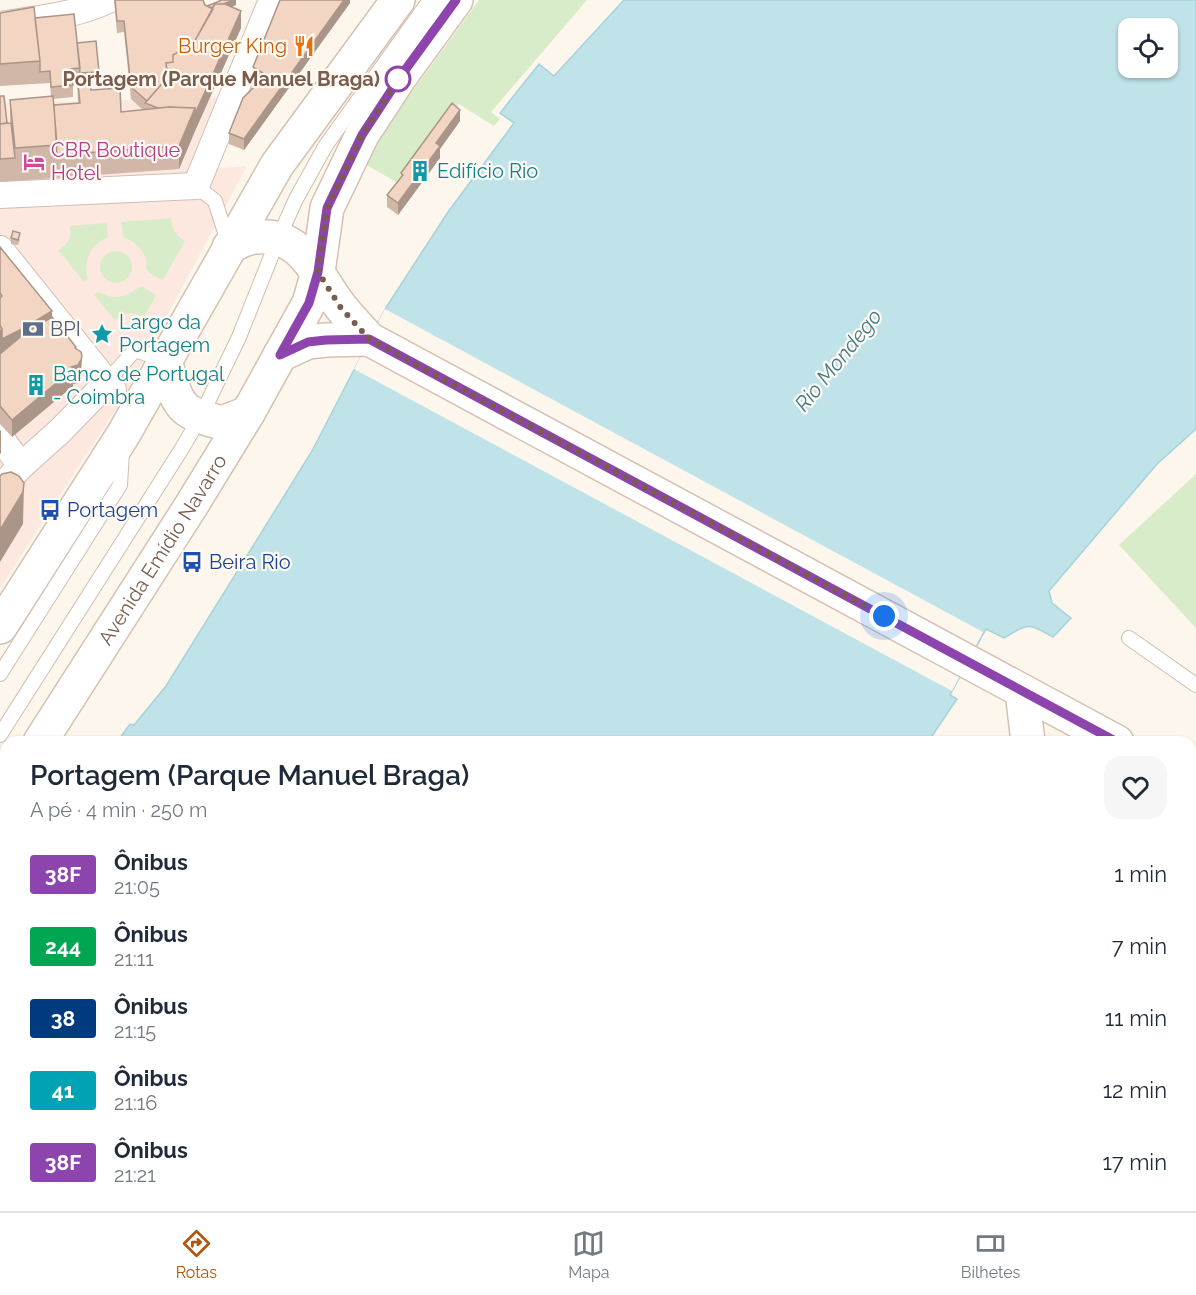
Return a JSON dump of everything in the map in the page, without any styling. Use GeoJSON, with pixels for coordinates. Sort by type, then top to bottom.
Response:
{"type":"FeatureCollection","features":[{"type":"Feature","properties":{"kind":"main road"},"geometry":{"type":"LineString","coordinates":[[0,627],[128,427],[277,165],[398,0]]}},
{"type":"Feature","properties":{"kind":"main road","name":"Avenida Emídio Navarro"},"geometry":{"type":"LineString","coordinates":[[44,736],[248,413],[309,303],[318,272],[327,208],[362,135],[400,77],[456,0]]}},
{"type":"Feature","properties":{"kind":"main road"},"geometry":{"type":"LineString","coordinates":[[230,247],[254,237],[278,238],[295,246],[318,272],[341,308],[369,339],[1106,736]]}},
{"type":"Feature","properties":{"kind":"main road"},"geometry":{"type":"LineString","coordinates":[[280,355],[308,342],[369,339]]}},
{"type":"Feature","properties":{"kind":"main road"},"geometry":{"type":"LineString","coordinates":[[165,360],[176,396],[185,409],[222,423],[248,413]]}},
{"type":"Feature","properties":{"kind":"main road"},"geometry":{"type":"LineString","coordinates":[[1022,691],[1027,736]]}},
{"type":"Feature","properties":{"kind":"street"},"geometry":{"type":"LineString","coordinates":[[0,25],[49,8],[100,4],[108,0]]}},
{"type":"Feature","properties":{"kind":"street"},"geometry":{"type":"LineString","coordinates":[[0,195],[196,186],[272,0]]}},
{"type":"Feature","properties":{"kind":"street"},"geometry":{"type":"LineString","coordinates":[[0,249],[106,388],[0,488]]}},
{"type":"Feature","properties":{"kind":"street"},"geometry":{"type":"LineString","coordinates":[[0,437],[21,466]]}},
{"type":"Feature","properties":{"kind":"lane"},"geometry":{"type":"LineString","coordinates":[[0,735],[201,416],[239,337],[278,238],[296,199],[326,145],[430,0]]}},
{"type":"Feature","properties":{"kind":"lane"},"geometry":{"type":"LineString","coordinates":[[196,186],[215,201],[230,247]]}},
{"type":"Feature","properties":{"kind":"lane"},"geometry":{"type":"LineString","coordinates":[[106,388],[135,350],[165,360]]}},
{"type":"Feature","properties":{"kind":"lane"},"geometry":{"type":"LineString","coordinates":[[0,674],[120,485],[128,427]]}},
{"type":"Feature","properties":{"kind":"lane"},"geometry":{"type":"LineString","coordinates":[[1129,638],[1196,685]]}},
{"type":"Feature","properties":{"kind":"shaded area"},"geometry":{"type":"Polygon","coordinates":[[[219,98],[190,171],[247,166],[124,396],[0,588],[0,103],[219,98]]]}},
{"type":"Feature","properties":{"kind":"green space"},"geometry":{"type":"Polygon","coordinates":[[[479,0],[587,0],[491,112],[500,119],[494,126],[459,104],[398,183],[361,162],[479,0]]]}},
{"type":"Feature","properties":{"kind":"green space"},"geometry":{"type":"Polygon","coordinates":[[[171,218],[175,231],[185,241],[163,280],[148,271],[145,256],[140,249],[123,237],[121,222],[171,218]]]}},
{"type":"Feature","properties":{"kind":"green space"},"geometry":{"type":"Polygon","coordinates":[[[107,223],[108,237],[96,244],[89,254],[86,266],[88,279],[84,282],[58,250],[68,240],[70,226],[107,223]]]}},
{"type":"Feature","properties":{"kind":"green space"},"geometry":{"type":"Polygon","coordinates":[[[116,251],[127,256],[132,267],[127,278],[116,283],[105,278],[100,267],[105,256],[116,251]]]}},
{"type":"Feature","properties":{"kind":"green space"},"geometry":{"type":"Polygon","coordinates":[[[142,286],[156,295],[144,317],[129,314],[122,315],[115,320],[94,295],[98,292],[116,297],[142,286]]]}},
{"type":"Feature","properties":{"kind":"green space"},"geometry":{"type":"Polygon","coordinates":[[[1196,474],[1196,628],[1119,545],[1196,474]]]}},
{"type":"Feature","properties":{"kind":"water","name":"Rio Mondego"},"geometry":{"type":"Polygon","coordinates":[[[624,0],[1196,0],[1196,429],[1157,464],[1049,591],[1052,603],[1071,618],[1053,637],[1033,627],[1024,627],[1004,638],[986,629],[950,695],[957,699],[932,736],[121,736],[130,724],[134,725],[166,686],[312,451],[387,306],[448,212],[514,123],[500,113],[539,64],[554,76],[624,0]]]}},
{"type":"Feature","properties":{"kind":"pier"},"geometry":{"type":"Polygon","coordinates":[[[385,309],[983,632],[952,691],[354,369],[385,309]]]}},
{"type":"Feature","properties":{"kind":"building"},"geometry":{"type":"Polygon","coordinates":[[[115,0],[203,0],[205,5],[213,9],[193,44],[173,55],[173,62],[166,63],[167,78],[147,101],[131,87],[124,21],[117,21],[115,0]]]}},
{"type":"Feature","properties":{"kind":"building"},"geometry":{"type":"Polygon","coordinates":[[[234,0],[215,4],[212,8],[207,6],[220,1],[234,0]]]}},
{"type":"Feature","properties":{"kind":"building"},"geometry":{"type":"Polygon","coordinates":[[[280,0],[344,0],[244,139],[229,133],[243,98],[255,86],[263,73],[253,67],[280,0]]]}},
{"type":"Feature","properties":{"kind":"building"},"geometry":{"type":"Polygon","coordinates":[[[215,4],[225,4],[241,11],[195,114],[195,108],[158,108],[145,103],[168,77],[166,63],[173,62],[173,55],[193,44],[215,4]]]}},
{"type":"Feature","properties":{"kind":"building"},"geometry":{"type":"Polygon","coordinates":[[[34,7],[40,61],[0,64],[0,13],[34,7]]]}},
{"type":"Feature","properties":{"kind":"building"},"geometry":{"type":"Polygon","coordinates":[[[74,14],[80,68],[71,69],[73,85],[51,87],[50,71],[40,72],[35,18],[74,14]]]}},
{"type":"Feature","properties":{"kind":"building"},"geometry":{"type":"Polygon","coordinates":[[[96,41],[99,72],[80,73],[77,43],[96,41]]]}},
{"type":"Feature","properties":{"kind":"building"},"geometry":{"type":"Polygon","coordinates":[[[77,75],[88,75],[91,90],[120,88],[121,112],[169,107],[195,108],[179,146],[57,155],[54,105],[80,103],[77,75]]]}},
{"type":"Feature","properties":{"kind":"building"},"geometry":{"type":"Polygon","coordinates":[[[0,96],[4,96],[7,123],[0,124],[0,96]]]}},
{"type":"Feature","properties":{"kind":"building"},"geometry":{"type":"Polygon","coordinates":[[[53,96],[57,145],[15,148],[10,100],[53,96]]]}},
{"type":"Feature","properties":{"kind":"building"},"geometry":{"type":"Polygon","coordinates":[[[452,103],[460,110],[436,143],[440,146],[398,203],[387,195],[452,103]]]}},
{"type":"Feature","properties":{"kind":"building"},"geometry":{"type":"Polygon","coordinates":[[[11,123],[15,158],[0,159],[0,124],[11,123]]]}},
{"type":"Feature","properties":{"kind":"building"},"geometry":{"type":"Polygon","coordinates":[[[13,231],[20,233],[18,240],[11,238],[13,231]]]}},
{"type":"Feature","properties":{"kind":"building"},"geometry":{"type":"Polygon","coordinates":[[[0,247],[52,311],[2,339],[0,325],[0,298],[2,296],[0,293],[0,247]]]}},
{"type":"Feature","properties":{"kind":"building","name":"Banco de Portugal - Coimbra"},"geometry":{"type":"Polygon","coordinates":[[[52,317],[75,348],[81,352],[81,360],[78,365],[71,367],[73,369],[12,420],[0,406],[0,354],[24,334],[52,317]]]}},
{"type":"Feature","properties":{"kind":"building"},"geometry":{"type":"Polygon","coordinates":[[[11,472],[19,476],[24,483],[23,492],[0,530],[0,476],[11,472]]]}},
{"type":"Feature","properties":{"kind":"bus line","name":"38F"},"geometry":{"type":"LineString","coordinates":[[456,0],[400,77],[362,135],[327,208],[318,272],[309,303],[280,355],[308,342],[369,339],[1106,736]]}},
{"type":"Feature","properties":{"kind":"place","name":"Burger King"},"geometry":{"type":"Point","coordinates":[304,46]}},
{"type":"Feature","properties":{"kind":"place","name":"Portagem (Parque Manuel Braga)"},"geometry":{"type":"Point","coordinates":[398,79]}},
{"type":"Feature","properties":{"kind":"place","name":"CBR Boutique Hotel"},"geometry":{"type":"Point","coordinates":[34,162]}},
{"type":"Feature","properties":{"kind":"place","name":"Edifício Rio"},"geometry":{"type":"Point","coordinates":[420,171]}},
{"type":"Feature","properties":{"kind":"place","name":"BPI"},"geometry":{"type":"Point","coordinates":[33,329]}},
{"type":"Feature","properties":{"kind":"place","name":"Largo da Portagem"},"geometry":{"type":"Point","coordinates":[102,334]}},
{"type":"Feature","properties":{"kind":"place","name":"Banco de Portugal - Coimbra"},"geometry":{"type":"Point","coordinates":[36,385]}},
{"type":"Feature","properties":{"kind":"place","name":"Portagem"},"geometry":{"type":"Point","coordinates":[50,510]}},
{"type":"Feature","properties":{"kind":"place","name":"Beira Rio"},"geometry":{"type":"Point","coordinates":[192,562]}},
{"type":"Feature","properties":{"kind":"route"},"geometry":{"type":"LineString","coordinates":[[398,79],[400,77],[362,135],[327,208],[318,272],[341,308],[369,339],[884,616]]}}]}
